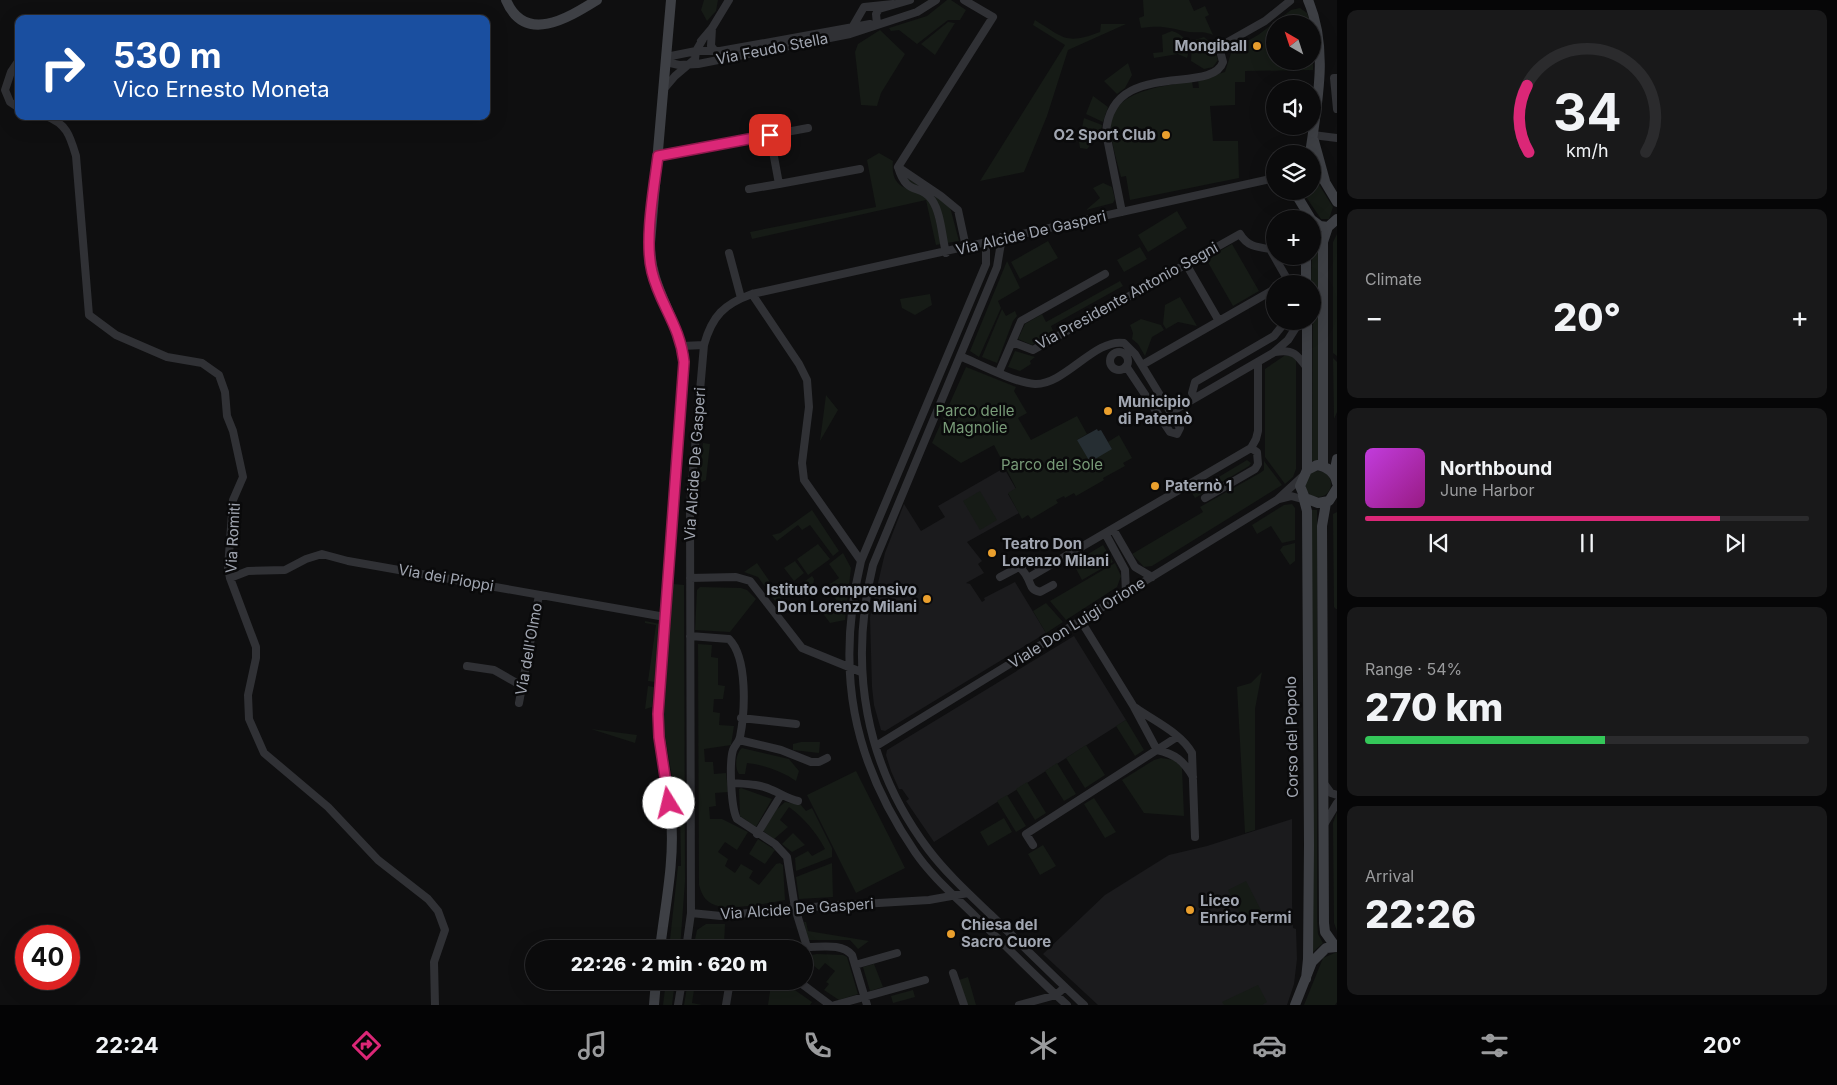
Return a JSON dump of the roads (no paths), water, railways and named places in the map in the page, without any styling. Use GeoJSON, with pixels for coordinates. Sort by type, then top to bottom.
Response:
{"type":"FeatureCollection","features":[{"type":"Feature","properties":{"kind":"street"},"geometry":{"type":"LineString","coordinates":[[506,0],[518,18],[534,25],[565,18],[597,0]]}},
{"type":"Feature","properties":{"kind":"street"},"geometry":{"type":"LineString","coordinates":[[661,940],[671,840],[671,819],[660,746],[658,714],[682,385],[682,346],[673,319],[655,282],[650,258],[671,0]]}},
{"type":"Feature","properties":{"kind":"street"},"geometry":{"type":"LineString","coordinates":[[688,64],[681,61],[712,28],[729,0]]}},
{"type":"Feature","properties":{"kind":"street"},"geometry":{"type":"LineString","coordinates":[[877,24],[876,14],[879,9],[910,0]]}},
{"type":"Feature","properties":{"kind":"street","name":"Via Feudo Stella"},"geometry":{"type":"LineString","coordinates":[[666,60],[688,64],[850,34],[917,12],[936,0]]}},
{"type":"Feature","properties":{"kind":"street"},"geometry":{"type":"LineString","coordinates":[[946,253],[936,206],[932,199],[907,186],[902,180],[898,167],[993,17],[964,0]]}},
{"type":"Feature","properties":{"kind":"street"},"geometry":{"type":"LineString","coordinates":[[1122,212],[1106,133],[1113,107],[1131,90],[1214,73],[1223,62],[1219,47],[1260,25],[1290,0]]}},
{"type":"Feature","properties":{"kind":"street"},"geometry":{"type":"LineString","coordinates":[[1308,0],[1315,15],[1320,44],[1312,145]]}},
{"type":"Feature","properties":{"kind":"street"},"geometry":{"type":"LineString","coordinates":[[853,26],[864,7],[893,4]]}},
{"type":"Feature","properties":{"kind":"street","name":"Via Feudo Stella"},"geometry":{"type":"LineString","coordinates":[[666,60],[689,53],[715,51],[853,26],[877,24]]}},
{"type":"Feature","properties":{"kind":"street"},"geometry":{"type":"LineString","coordinates":[[712,28],[711,46],[715,51]]}},
{"type":"Feature","properties":{"kind":"street"},"geometry":{"type":"LineString","coordinates":[[663,90],[675,76],[695,59],[689,53]]}},
{"type":"Feature","properties":{"kind":"street"},"geometry":{"type":"LineString","coordinates":[[15,66],[5,90],[10,102],[15,105]]}},
{"type":"Feature","properties":{"kind":"street"},"geometry":{"type":"LineString","coordinates":[[1337,78],[1334,78],[1337,109]]}},
{"type":"Feature","properties":{"kind":"street","name":"Via Romiti"},"geometry":{"type":"LineString","coordinates":[[56,120],[70,136],[76,156],[89,315],[116,335],[167,357],[190,360],[210,367],[220,375],[227,416],[233,431],[234,444],[244,477],[233,500],[228,568],[256,648],[256,658],[248,695],[249,719],[264,753],[328,807],[378,860],[428,899],[438,911],[445,930],[434,962],[435,1005]]}},
{"type":"Feature","properties":{"kind":"street"},"geometry":{"type":"LineString","coordinates":[[658,156],[808,128]]}},
{"type":"Feature","properties":{"kind":"street"},"geometry":{"type":"LineString","coordinates":[[770,135],[779,184]]}},
{"type":"Feature","properties":{"kind":"street"},"geometry":{"type":"LineString","coordinates":[[1313,137],[1337,138]]}},
{"type":"Feature","properties":{"kind":"street"},"geometry":{"type":"LineString","coordinates":[[1313,137],[1325,181]]}},
{"type":"Feature","properties":{"kind":"street"},"geometry":{"type":"LineString","coordinates":[[898,167],[958,210],[966,247]]}},
{"type":"Feature","properties":{"kind":"street"},"geometry":{"type":"LineString","coordinates":[[749,189],[860,168]]}},
{"type":"Feature","properties":{"kind":"street"},"geometry":{"type":"LineString","coordinates":[[1321,175],[1337,202]]}},
{"type":"Feature","properties":{"kind":"street","name":"Via Alcide De Gasperi"},"geometry":{"type":"LineString","coordinates":[[968,893],[955,896],[795,908],[721,916],[690,912],[690,505],[704,345],[713,319],[741,298],[752,294],[946,253],[1002,237],[1266,180]]}},
{"type":"Feature","properties":{"kind":"street"},"geometry":{"type":"LineString","coordinates":[[1259,182],[1266,183]]}},
{"type":"Feature","properties":{"kind":"street"},"geometry":{"type":"LineString","coordinates":[[1299,200],[1306,210]]}},
{"type":"Feature","properties":{"kind":"street"},"geometry":{"type":"LineString","coordinates":[[1302,204],[1303,210]]}},
{"type":"Feature","properties":{"kind":"street"},"geometry":{"type":"LineString","coordinates":[[1336,483],[1323,466],[1323,242],[1328,227],[1337,219]]}},
{"type":"Feature","properties":{"kind":"street"},"geometry":{"type":"LineString","coordinates":[[1321,226],[1328,227]]}},
{"type":"Feature","properties":{"kind":"street","name":"Via Presidente Antonio Segni"},"geometry":{"type":"LineString","coordinates":[[1012,342],[1033,350],[1240,234],[1250,246],[1270,250],[1285,275]]}},
{"type":"Feature","properties":{"kind":"street"},"geometry":{"type":"LineString","coordinates":[[1002,237],[997,267],[873,565],[853,671],[864,696],[883,770],[912,825],[938,862],[1084,1005]]}},
{"type":"Feature","properties":{"kind":"street"},"geometry":{"type":"LineString","coordinates":[[986,242],[986,264],[861,561],[854,592],[853,708],[872,777],[887,807],[915,853],[955,896],[1067,1005]]}},
{"type":"Feature","properties":{"kind":"street"},"geometry":{"type":"LineString","coordinates":[[729,253],[741,298]]}},
{"type":"Feature","properties":{"kind":"street"},"geometry":{"type":"LineString","coordinates":[[1186,264],[1218,321]]}},
{"type":"Feature","properties":{"kind":"street"},"geometry":{"type":"LineString","coordinates":[[999,372],[1020,321],[1105,274]]}},
{"type":"Feature","properties":{"kind":"street"},"geometry":{"type":"LineString","coordinates":[[752,294],[799,364],[807,380],[809,407],[802,463],[804,480],[861,561]]}},
{"type":"Feature","properties":{"kind":"street"},"geometry":{"type":"LineString","coordinates":[[1142,365],[1266,294]]}},
{"type":"Feature","properties":{"kind":"street"},"geometry":{"type":"LineString","coordinates":[[1195,398],[1192,393],[1196,382],[1274,336],[1279,330]]}},
{"type":"Feature","properties":{"kind":"street"},"geometry":{"type":"LineString","coordinates":[[1170,412],[1273,353],[1288,340],[1294,330]]}},
{"type":"Feature","properties":{"kind":"street"},"geometry":{"type":"LineString","coordinates":[[1305,498],[1300,486],[1305,473],[1307,330]]}},
{"type":"Feature","properties":{"kind":"street"},"geometry":{"type":"LineString","coordinates":[[960,356],[999,372],[1037,384],[1045,382],[1110,344],[1117,342],[1130,348],[1142,365],[1180,428],[1177,434],[1170,432],[1126,366]]}},
{"type":"Feature","properties":{"kind":"street"},"geometry":{"type":"LineString","coordinates":[[682,346],[704,345]]}},
{"type":"Feature","properties":{"kind":"street"},"geometry":{"type":"LineString","coordinates":[[1273,353],[1291,350],[1295,352],[1308,368]]}},
{"type":"Feature","properties":{"kind":"street"},"geometry":{"type":"LineString","coordinates":[[1028,578],[1251,448],[1258,431],[1258,362]]}},
{"type":"Feature","properties":{"kind":"street"},"geometry":{"type":"LineString","coordinates":[[1205,498],[1255,469],[1259,460],[1257,452],[1251,448]]}},
{"type":"Feature","properties":{"kind":"street"},"geometry":{"type":"LineString","coordinates":[[1277,500],[1291,496],[1326,503],[1336,483],[1337,459]]}},
{"type":"Feature","properties":{"kind":"street"},"geometry":{"type":"LineString","coordinates":[[1277,500],[1305,473],[1317,465],[1323,466]]}},
{"type":"Feature","properties":{"kind":"street","name":"Corso del Popolo"},"geometry":{"type":"LineString","coordinates":[[1305,498],[1307,510],[1309,845],[1308,959],[1306,979]]}},
{"type":"Feature","properties":{"kind":"street","name":"Viale Don Luigi Orione"},"geometry":{"type":"LineString","coordinates":[[876,746],[1277,500]]}},
{"type":"Feature","properties":{"kind":"street","name":"Corso del Popolo"},"geometry":{"type":"LineString","coordinates":[[1326,503],[1322,526],[1325,932],[1336,944]]}},
{"type":"Feature","properties":{"kind":"street"},"geometry":{"type":"LineString","coordinates":[[1113,529],[1126,574],[1126,593]]}},
{"type":"Feature","properties":{"kind":"street"},"geometry":{"type":"LineString","coordinates":[[1106,533],[1135,567],[1152,577]]}},
{"type":"Feature","properties":{"kind":"street","name":"Via dei Pioppi"},"geometry":{"type":"LineString","coordinates":[[230,578],[248,571],[285,570],[306,559],[322,554],[348,561],[666,617]]}},
{"type":"Feature","properties":{"kind":"street"},"geometry":{"type":"LineString","coordinates":[[1000,578],[1034,559],[1040,571]]}},
{"type":"Feature","properties":{"kind":"street"},"geometry":{"type":"LineString","coordinates":[[1020,567],[1028,578],[1029,586],[1035,591],[1040,592],[1053,585]]}},
{"type":"Feature","properties":{"kind":"street"},"geometry":{"type":"LineString","coordinates":[[690,578],[736,577],[750,581],[802,648],[828,656],[853,671]]}},
{"type":"Feature","properties":{"kind":"street","name":"Via dell'Olmo"},"geometry":{"type":"LineString","coordinates":[[519,703],[539,595]]}},
{"type":"Feature","properties":{"kind":"street"},"geometry":{"type":"LineString","coordinates":[[1081,621],[1134,707],[1157,750],[1175,755],[1193,777]]}},
{"type":"Feature","properties":{"kind":"street"},"geometry":{"type":"LineString","coordinates":[[690,636],[729,639],[733,643],[744,678],[739,740],[733,749],[732,783],[737,820],[775,844],[787,857],[802,940]]}},
{"type":"Feature","properties":{"kind":"street"},"geometry":{"type":"LineString","coordinates":[[467,666],[494,670],[522,686]]}},
{"type":"Feature","properties":{"kind":"street"},"geometry":{"type":"LineString","coordinates":[[1134,707],[1186,744],[1192,753],[1195,837]]}},
{"type":"Feature","properties":{"kind":"street"},"geometry":{"type":"LineString","coordinates":[[741,718],[796,724]]}},
{"type":"Feature","properties":{"kind":"street"},"geometry":{"type":"LineString","coordinates":[[1033,845],[1026,834],[1177,737]]}},
{"type":"Feature","properties":{"kind":"street"},"geometry":{"type":"LineString","coordinates":[[739,740],[781,750],[810,762],[819,762],[827,758]]}},
{"type":"Feature","properties":{"kind":"street"},"geometry":{"type":"LineString","coordinates":[[1323,782],[1331,793],[1337,795]]}},
{"type":"Feature","properties":{"kind":"street"},"geometry":{"type":"LineString","coordinates":[[732,783],[753,784],[798,801]]}},
{"type":"Feature","properties":{"kind":"street"},"geometry":{"type":"LineString","coordinates":[[757,834],[781,795]]}},
{"type":"Feature","properties":{"kind":"street"},"geometry":{"type":"LineString","coordinates":[[1323,827],[1332,809],[1337,804]]}},
{"type":"Feature","properties":{"kind":"street"},"geometry":{"type":"LineString","coordinates":[[687,940],[690,912]]}},
{"type":"Feature","properties":{"kind":"street"},"geometry":{"type":"LineString","coordinates":[[1295,1005],[1316,956],[1326,948],[1336,944]]}},
{"type":"Feature","properties":{"kind":"street"},"geometry":{"type":"LineString","coordinates":[[813,950],[842,947],[848,949],[855,965],[865,1001]]}},
{"type":"Feature","properties":{"kind":"street"},"geometry":{"type":"LineString","coordinates":[[855,965],[897,954]]}},
{"type":"Feature","properties":{"kind":"street"},"geometry":{"type":"LineString","coordinates":[[953,973],[964,1005]]}},
{"type":"Feature","properties":{"kind":"street"},"geometry":{"type":"LineString","coordinates":[[835,1005],[865,1001],[925,980]]}},
{"type":"Feature","properties":{"kind":"street"},"geometry":{"type":"LineString","coordinates":[[1019,1005],[1056,995],[1065,987]]}},
{"type":"Feature","properties":{"kind":"street"},"geometry":{"type":"LineString","coordinates":[[654,1005],[655,990]]}},
{"type":"Feature","properties":{"kind":"street"},"geometry":{"type":"LineString","coordinates":[[678,1005],[680,990]]}},
{"type":"Feature","properties":{"kind":"street"},"geometry":{"type":"LineString","coordinates":[[726,1005],[728,990]]}},
{"type":"Feature","properties":{"kind":"street"},"geometry":{"type":"LineString","coordinates":[[810,990],[830,1005]]}},
{"type":"Feature","properties":{"kind":"place","name":"Mongiball"},"geometry":{"type":"Point","coordinates":[1257,46]}},
{"type":"Feature","properties":{"kind":"place","name":"O2 Sport Club"},"geometry":{"type":"Point","coordinates":[1166,135]}},
{"type":"Feature","properties":{"kind":"place","name":"Municipio di Paternò"},"geometry":{"type":"Point","coordinates":[1108,411]}},
{"type":"Feature","properties":{"kind":"place","name":"Paternò 1"},"geometry":{"type":"Point","coordinates":[1155,486]}},
{"type":"Feature","properties":{"kind":"place","name":"Teatro Don Lorenzo Milani"},"geometry":{"type":"Point","coordinates":[992,553]}},
{"type":"Feature","properties":{"kind":"place","name":"Istituto comprensivo Don Lorenzo Milani"},"geometry":{"type":"Point","coordinates":[927,599]}},
{"type":"Feature","properties":{"kind":"place","name":"Liceo Enrico Fermi"},"geometry":{"type":"Point","coordinates":[1190,910]}},
{"type":"Feature","properties":{"kind":"place","name":"Chiesa del Sacro Cuore"},"geometry":{"type":"Point","coordinates":[951,934]}},
{"type":"Feature","properties":{"kind":"park label","name":"Parco delle Magnolie"},"geometry":{"type":"Point","coordinates":[975,420]}},
{"type":"Feature","properties":{"kind":"park label","name":"Parco del Sole"},"geometry":{"type":"Point","coordinates":[1052,465]}}]}
